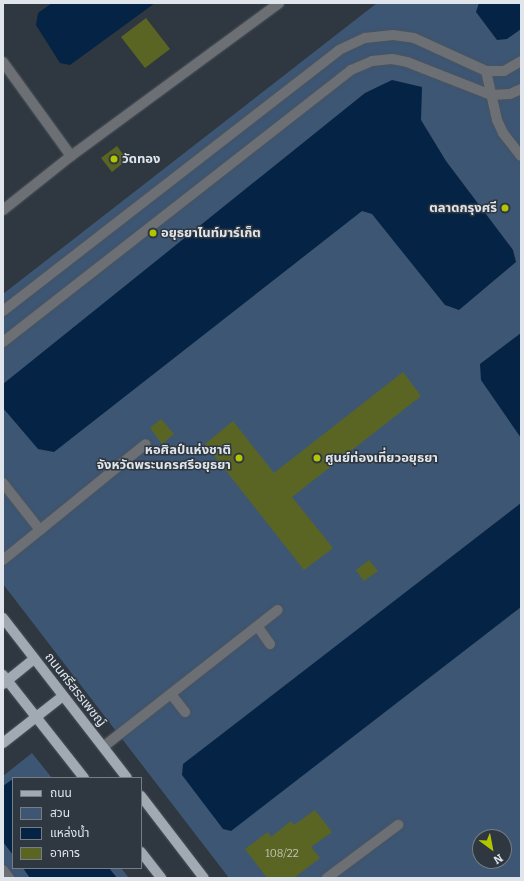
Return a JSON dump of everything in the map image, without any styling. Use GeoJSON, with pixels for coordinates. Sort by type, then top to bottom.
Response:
{"type":"FeatureCollection","features":[{"type":"Feature","properties":{"kind":"main road","name":"ถนนศรีสรรเพชญ์"},"geometry":{"type":"LineString","coordinates":[[3,618],[126,777]]}},
{"type":"Feature","properties":{"kind":"main road"},"geometry":{"type":"LineString","coordinates":[[34,659],[4,679],[83,777]]}},
{"type":"Feature","properties":{"kind":"main road"},"geometry":{"type":"LineString","coordinates":[[3,743],[63,696]]}},
{"type":"Feature","properties":{"kind":"main road"},"geometry":{"type":"LineString","coordinates":[[142,797],[204,878]]}},
{"type":"Feature","properties":{"kind":"main road"},"geometry":{"type":"LineString","coordinates":[[142,853],[161,878]]}},
{"type":"Feature","properties":{"kind":"street"},"geometry":{"type":"LineString","coordinates":[[3,210],[71,156],[279,3]]}},
{"type":"Feature","properties":{"kind":"street"},"geometry":{"type":"LineString","coordinates":[[3,311],[338,50],[365,38],[393,35],[414,38],[486,70],[504,70],[521,61]]}},
{"type":"Feature","properties":{"kind":"street"},"geometry":{"type":"LineString","coordinates":[[3,342],[351,70],[372,61],[392,59],[407,62],[491,95],[510,94],[521,89]]}},
{"type":"Feature","properties":{"kind":"street"},"geometry":{"type":"LineString","coordinates":[[3,62],[71,156]]}},
{"type":"Feature","properties":{"kind":"street"},"geometry":{"type":"LineString","coordinates":[[486,70],[491,95],[500,126],[521,156]]}},
{"type":"Feature","properties":{"kind":"street"},"geometry":{"type":"LineString","coordinates":[[3,560],[146,444]]}},
{"type":"Feature","properties":{"kind":"street"},"geometry":{"type":"LineString","coordinates":[[3,483],[40,530]]}},
{"type":"Feature","properties":{"kind":"street"},"geometry":{"type":"LineString","coordinates":[[103,747],[278,610]]}},
{"type":"Feature","properties":{"kind":"street"},"geometry":{"type":"LineString","coordinates":[[258,627],[270,644]]}},
{"type":"Feature","properties":{"kind":"street"},"geometry":{"type":"LineString","coordinates":[[171,694],[185,712]]}},
{"type":"Feature","properties":{"kind":"street"},"geometry":{"type":"LineString","coordinates":[[327,878],[398,825]]}},
{"type":"Feature","properties":{"kind":"street"},"geometry":{"type":"LineString","coordinates":[[3,870],[9,878]]}},
{"type":"Feature","properties":{"kind":"green space"},"geometry":{"type":"Polygon","coordinates":[[[377,3],[521,3],[521,878],[229,878],[3,584],[3,294],[377,3]]]}},
{"type":"Feature","properties":{"kind":"green space"},"geometry":{"type":"Polygon","coordinates":[[[32,753],[51,777],[12,777],[12,869],[122,869],[129,878],[3,878],[3,776],[32,753]]]}},
{"type":"Feature","properties":{"kind":"water"},"geometry":{"type":"Polygon","coordinates":[[[52,3],[155,3],[70,65],[60,63],[36,25],[38,13],[52,3]]]}},
{"type":"Feature","properties":{"kind":"water"},"geometry":{"type":"Polygon","coordinates":[[[479,3],[521,3],[521,29],[507,39],[497,40],[476,12],[479,3]]]}},
{"type":"Feature","properties":{"kind":"water"},"geometry":{"type":"Polygon","coordinates":[[[392,80],[422,87],[421,120],[446,161],[513,250],[516,262],[459,310],[445,305],[372,214],[362,211],[54,452],[38,449],[3,408],[3,384],[365,93],[392,80]]]}},
{"type":"Feature","properties":{"kind":"water"},"geometry":{"type":"Polygon","coordinates":[[[521,333],[521,438],[481,380],[480,364],[521,333]]]}},
{"type":"Feature","properties":{"kind":"water"},"geometry":{"type":"Polygon","coordinates":[[[521,503],[521,607],[231,831],[223,829],[182,775],[183,764],[521,503]]]}},
{"type":"Feature","properties":{"kind":"water"},"geometry":{"type":"Polygon","coordinates":[[[12,780],[12,854],[3,842],[3,786],[12,780]]]}},
{"type":"Feature","properties":{"kind":"water"},"geometry":{"type":"Polygon","coordinates":[[[24,869],[110,869],[117,878],[30,878],[24,869]]]}},
{"type":"Feature","properties":{"kind":"building"},"geometry":{"type":"Polygon","coordinates":[[[146,18],[170,49],[145,68],[121,37],[146,18]]]}},
{"type":"Feature","properties":{"kind":"building","name":"วัดทอง"},"geometry":{"type":"Polygon","coordinates":[[[117,146],[127,160],[112,172],[101,158],[117,146]]]}},
{"type":"Feature","properties":{"kind":"building","name":"ศูนย์ท่องเที่ยวอยุธยา"},"geometry":{"type":"Polygon","coordinates":[[[403,372],[421,396],[292,497],[333,548],[304,570],[205,444],[233,421],[274,473],[403,372]]]}},
{"type":"Feature","properties":{"kind":"building"},"geometry":{"type":"Polygon","coordinates":[[[161,419],[174,434],[162,444],[150,428],[161,419]]]}},
{"type":"Feature","properties":{"kind":"building"},"geometry":{"type":"Polygon","coordinates":[[[369,560],[378,571],[364,581],[356,570],[369,560]]]}},
{"type":"Feature","properties":{"kind":"building"},"geometry":{"type":"Polygon","coordinates":[[[315,810],[332,832],[311,847],[320,858],[294,878],[267,878],[245,849],[268,832],[271,837],[291,821],[294,825],[315,810]]]}},
{"type":"Feature","properties":{"kind":"place","name":"วัดทอง"},"geometry":{"type":"Point","coordinates":[114,159]}},
{"type":"Feature","properties":{"kind":"place","name":"ตลาดกรุงศรี"},"geometry":{"type":"Point","coordinates":[505,208]}},
{"type":"Feature","properties":{"kind":"place","name":"อยุธยาไนท์มาร์เก็ต"},"geometry":{"type":"Point","coordinates":[153,233]}},
{"type":"Feature","properties":{"kind":"place","name":"หอศิลป์แห่งชาติ จังหวัดพระนครศรีอยุธยา"},"geometry":{"type":"Point","coordinates":[239,458]}},
{"type":"Feature","properties":{"kind":"place","name":"ศูนย์ท่องเที่ยวอยุธยา"},"geometry":{"type":"Point","coordinates":[317,458]}}]}
